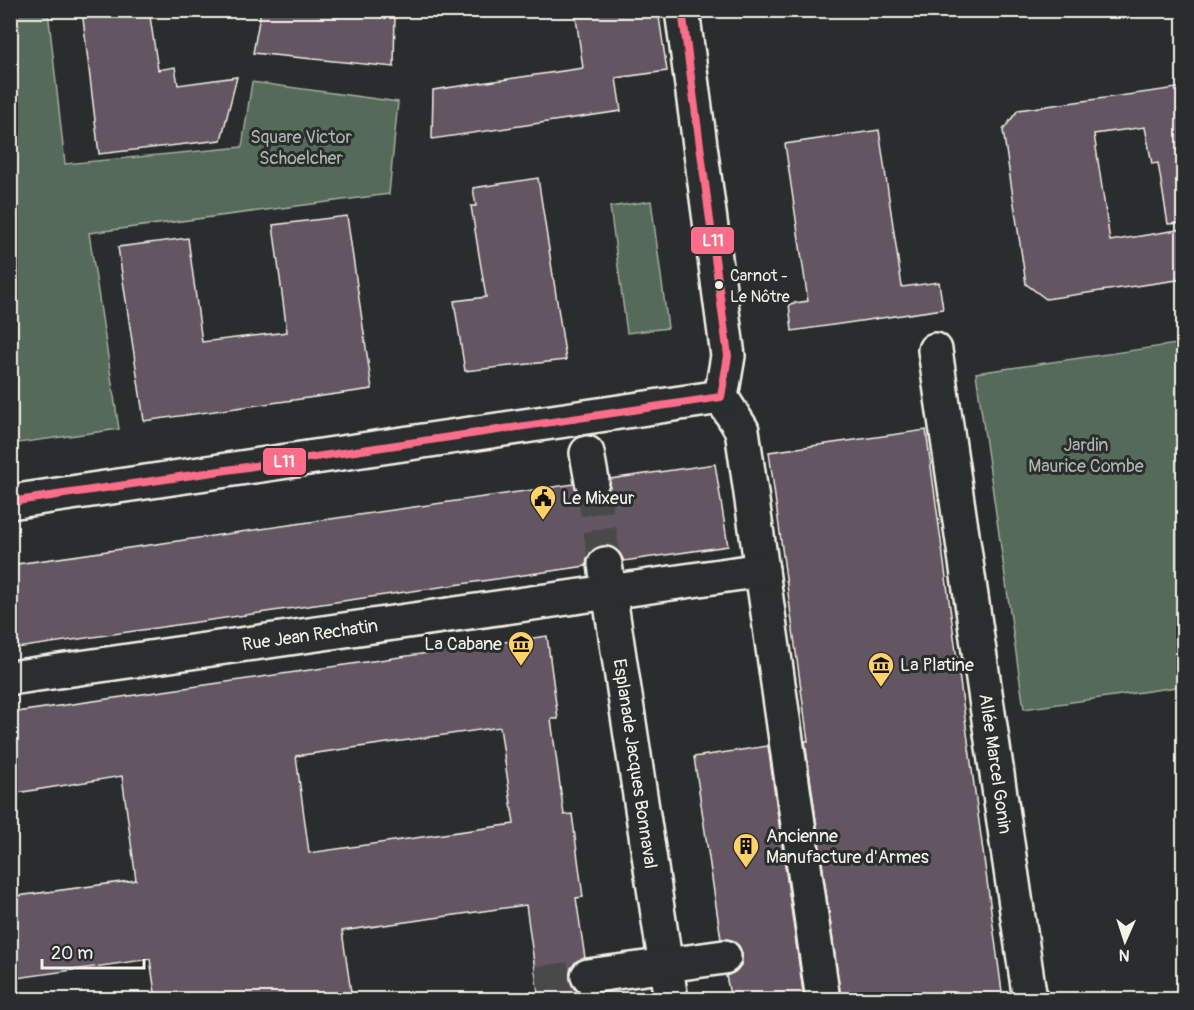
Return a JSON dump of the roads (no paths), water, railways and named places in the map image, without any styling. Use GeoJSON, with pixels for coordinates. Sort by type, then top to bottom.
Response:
{"type":"FeatureCollection","features":[{"type":"Feature","properties":{"kind":"street"},"geometry":{"type":"LineString","coordinates":[[682,10],[728,356],[721,397],[742,430],[762,570],[804,945],[823,999]]}},
{"type":"Feature","properties":{"kind":"street","name":"Allée Marcel Gonin"},"geometry":{"type":"LineString","coordinates":[[935,350],[1030,999]]}},
{"type":"Feature","properties":{"kind":"street"},"geometry":{"type":"LineString","coordinates":[[10,502],[721,397]]}},
{"type":"Feature","properties":{"kind":"street","name":"Rue Jean Rechatin"},"geometry":{"type":"LineString","coordinates":[[10,678],[607,578],[762,570]]}},
{"type":"Feature","properties":{"kind":"street","name":"Esplanade Jacques Bonnaval"},"geometry":{"type":"LineString","coordinates":[[607,578],[671,999]]}},
{"type":"Feature","properties":{"kind":"street"},"geometry":{"type":"LineString","coordinates":[[588,976],[724,957]]}},
{"type":"Feature","properties":{"kind":"tunnel"},"geometry":{"type":"LineString","coordinates":[[592,481],[605,564]]}},
{"type":"Feature","properties":{"kind":"tunnel"},"geometry":{"type":"LineString","coordinates":[[537,983],[588,976]]}},
{"type":"Feature","properties":{"kind":"place","name":"Carnot - Le Nôtre"},"geometry":{"type":"Point","coordinates":[719,285]}},
{"type":"Feature","properties":{"kind":"place","name":"Le Mixeur"},"geometry":{"type":"Point","coordinates":[543,521]}},
{"type":"Feature","properties":{"kind":"place","name":"La Cabane"},"geometry":{"type":"Point","coordinates":[521,667]}},
{"type":"Feature","properties":{"kind":"place","name":"La Platine"},"geometry":{"type":"Point","coordinates":[881,688]}},
{"type":"Feature","properties":{"kind":"place","name":"Ancienne Manufacture d'Armes"},"geometry":{"type":"Point","coordinates":[746,869]}},
{"type":"Feature","properties":{"kind":"park label","name":"Square Victor Schoelcher"},"geometry":{"type":"Point","coordinates":[301,147]}},
{"type":"Feature","properties":{"kind":"park label","name":"Jardin Maurice Combe"},"geometry":{"type":"Point","coordinates":[1086,455]}}]}
